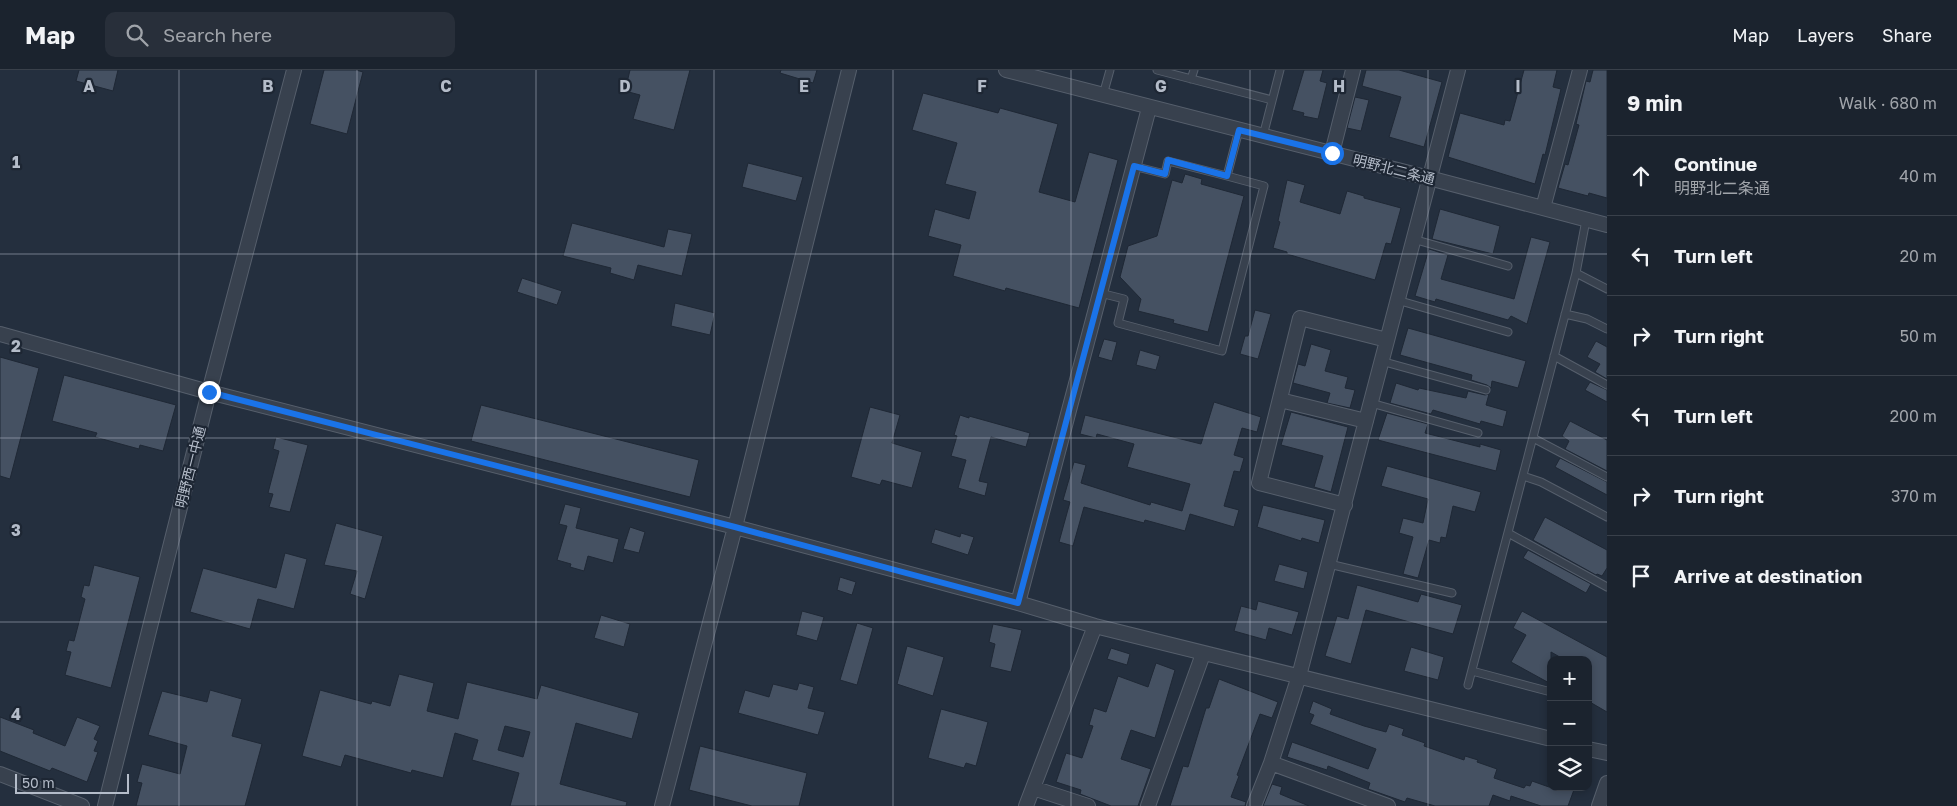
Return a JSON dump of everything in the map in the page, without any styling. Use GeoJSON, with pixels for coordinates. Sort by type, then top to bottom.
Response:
{"type":"FeatureCollection","features":[{"type":"Feature","properties":{"kind":"street","name":"明野西一中通"},"geometry":{"type":"LineString","coordinates":[[105,806],[209,392],[294,70]]}},
{"type":"Feature","properties":{"kind":"street"},"geometry":{"type":"LineString","coordinates":[[662,806],[735,527],[849,70]]}},
{"type":"Feature","properties":{"kind":"street","name":"明野北二条通"},"geometry":{"type":"LineString","coordinates":[[1008,70],[1607,225]]}},
{"type":"Feature","properties":{"kind":"street"},"geometry":{"type":"LineString","coordinates":[[1332,153],[1353,70]]}},
{"type":"Feature","properties":{"kind":"street"},"geometry":{"type":"LineString","coordinates":[[1254,806],[1272,763],[1299,676],[1458,70]]}},
{"type":"Feature","properties":{"kind":"street"},"geometry":{"type":"LineString","coordinates":[[1543,208],[1580,70]]}},
{"type":"Feature","properties":{"kind":"street"},"geometry":{"type":"LineString","coordinates":[[1018,603],[1149,108]]}},
{"type":"Feature","properties":{"kind":"street"},"geometry":{"type":"LineString","coordinates":[[1345,505],[1259,483],[1300,318],[1387,340]]}},
{"type":"Feature","properties":{"kind":"street"},"geometry":{"type":"LineString","coordinates":[[0,334],[209,392],[735,527],[1018,603],[1095,626],[1547,738]]}},
{"type":"Feature","properties":{"kind":"street"},"geometry":{"type":"LineString","coordinates":[[1280,400],[1366,421]]}},
{"type":"Feature","properties":{"kind":"street"},"geometry":{"type":"LineString","coordinates":[[1026,806],[1095,626]]}},
{"type":"Feature","properties":{"kind":"street"},"geometry":{"type":"LineString","coordinates":[[1148,806],[1203,654]]}},
{"type":"Feature","properties":{"kind":"street"},"geometry":{"type":"LineString","coordinates":[[1592,749],[1607,753]]}},
{"type":"Feature","properties":{"kind":"street"},"geometry":{"type":"LineString","coordinates":[[1272,763],[1368,803],[1388,806]]}},
{"type":"Feature","properties":{"kind":"street"},"geometry":{"type":"LineString","coordinates":[[0,774],[82,806]]}},
{"type":"Feature","properties":{"kind":"street"},"geometry":{"type":"LineString","coordinates":[[1600,806],[1607,783]]}},
{"type":"Feature","properties":{"kind":"street"},"geometry":{"type":"LineString","coordinates":[[1033,788],[1088,806]]}},
{"type":"Feature","properties":{"kind":"lane"},"geometry":{"type":"LineString","coordinates":[[1103,96],[1110,70]]}},
{"type":"Feature","properties":{"kind":"lane"},"geometry":{"type":"LineString","coordinates":[[1157,70],[1272,100]]}},
{"type":"Feature","properties":{"kind":"lane"},"geometry":{"type":"LineString","coordinates":[[1191,79],[1194,70]]}},
{"type":"Feature","properties":{"kind":"lane"},"geometry":{"type":"LineString","coordinates":[[1263,136],[1280,70]]}},
{"type":"Feature","properties":{"kind":"lane"},"geometry":{"type":"LineString","coordinates":[[1227,176],[1239,130]]}},
{"type":"Feature","properties":{"kind":"lane"},"geometry":{"type":"LineString","coordinates":[[1100,293],[1124,299],[1118,324],[1222,351],[1264,186],[1168,160],[1165,174],[1134,166]]}},
{"type":"Feature","properties":{"kind":"lane"},"geometry":{"type":"LineString","coordinates":[[1468,685],[1576,273],[1586,220]]}},
{"type":"Feature","properties":{"kind":"lane"},"geometry":{"type":"LineString","coordinates":[[1413,239],[1508,266]]}},
{"type":"Feature","properties":{"kind":"lane"},"geometry":{"type":"LineString","coordinates":[[1576,273],[1607,289]]}},
{"type":"Feature","properties":{"kind":"lane"},"geometry":{"type":"LineString","coordinates":[[1397,300],[1508,332]]}},
{"type":"Feature","properties":{"kind":"lane"},"geometry":{"type":"LineString","coordinates":[[1565,314],[1587,318],[1607,329]]}},
{"type":"Feature","properties":{"kind":"lane"},"geometry":{"type":"LineString","coordinates":[[1554,356],[1607,385]]}},
{"type":"Feature","properties":{"kind":"lane"},"geometry":{"type":"LineString","coordinates":[[1382,361],[1486,390]]}},
{"type":"Feature","properties":{"kind":"lane"},"geometry":{"type":"LineString","coordinates":[[1371,403],[1478,433]]}},
{"type":"Feature","properties":{"kind":"lane"},"geometry":{"type":"LineString","coordinates":[[1533,438],[1607,478]]}},
{"type":"Feature","properties":{"kind":"lane"},"geometry":{"type":"LineString","coordinates":[[1523,476],[1541,482],[1607,517]]}},
{"type":"Feature","properties":{"kind":"lane"},"geometry":{"type":"LineString","coordinates":[[1508,533],[1607,587]]}},
{"type":"Feature","properties":{"kind":"lane"},"geometry":{"type":"LineString","coordinates":[[1329,564],[1452,594]]}},
{"type":"Feature","properties":{"kind":"lane"},"geometry":{"type":"LineString","coordinates":[[1472,671],[1547,691]]}},
{"type":"Feature","properties":{"kind":"building"},"geometry":{"type":"Polygon","coordinates":[[[79,70],[118,70],[113,91],[76,81],[79,70]]]}},
{"type":"Feature","properties":{"kind":"building"},"geometry":{"type":"Polygon","coordinates":[[[324,70],[356,70],[363,72],[347,134],[310,124],[324,70]]]}},
{"type":"Feature","properties":{"kind":"building"},"geometry":{"type":"Polygon","coordinates":[[[630,70],[690,70],[674,130],[633,119],[640,95],[625,91],[630,70]]]}},
{"type":"Feature","properties":{"kind":"building"},"geometry":{"type":"Polygon","coordinates":[[[781,70],[817,70],[813,83],[780,73],[781,70]]]}},
{"type":"Feature","properties":{"kind":"building"},"geometry":{"type":"Polygon","coordinates":[[[1304,70],[1323,70],[1320,81],[1327,83],[1318,119],[1303,116],[1304,113],[1292,110],[1304,70]]]}},
{"type":"Feature","properties":{"kind":"building"},"geometry":{"type":"Polygon","coordinates":[[[1366,70],[1399,70],[1442,82],[1424,147],[1389,137],[1401,97],[1362,86],[1366,70]]]}},
{"type":"Feature","properties":{"kind":"building"},"geometry":{"type":"Polygon","coordinates":[[[1524,70],[1557,70],[1553,87],[1561,89],[1545,155],[1543,154],[1535,184],[1448,157],[1460,113],[1504,125],[1505,120],[1510,121],[1524,70]]]}},
{"type":"Feature","properties":{"kind":"building"},"geometry":{"type":"Polygon","coordinates":[[[1593,70],[1607,70],[1607,198],[1589,193],[1588,196],[1558,188],[1565,164],[1568,165],[1579,125],[1576,124],[1586,81],[1590,82],[1593,70]]]}},
{"type":"Feature","properties":{"kind":"building"},"geometry":{"type":"Polygon","coordinates":[[[923,93],[998,113],[1000,108],[1058,124],[1039,192],[1075,202],[1089,152],[1118,160],[1079,308],[1006,288],[1005,291],[953,276],[961,245],[928,236],[935,209],[969,219],[976,192],[945,184],[957,143],[912,130],[923,93]]]}},
{"type":"Feature","properties":{"kind":"building"},"geometry":{"type":"Polygon","coordinates":[[[1355,97],[1369,100],[1361,131],[1347,128],[1355,97]]]}},
{"type":"Feature","properties":{"kind":"building"},"geometry":{"type":"Polygon","coordinates":[[[748,163],[803,177],[796,201],[742,187],[748,163]]]}},
{"type":"Feature","properties":{"kind":"building"},"geometry":{"type":"Polygon","coordinates":[[[1185,174],[1202,179],[1201,184],[1244,196],[1208,332],[1173,323],[1174,320],[1138,311],[1141,299],[1120,277],[1128,246],[1157,236],[1172,180],[1182,183],[1185,174]]]}},
{"type":"Feature","properties":{"kind":"building"},"geometry":{"type":"Polygon","coordinates":[[[1287,180],[1305,185],[1300,202],[1340,214],[1347,191],[1364,196],[1364,198],[1401,208],[1391,244],[1386,243],[1375,280],[1287,254],[1287,252],[1273,248],[1280,222],[1278,221],[1287,180]]]}},
{"type":"Feature","properties":{"kind":"building"},"geometry":{"type":"Polygon","coordinates":[[[1440,209],[1500,226],[1493,254],[1432,239],[1440,209]]]}},
{"type":"Feature","properties":{"kind":"building"},"geometry":{"type":"Polygon","coordinates":[[[572,223],[664,247],[668,229],[692,234],[682,276],[638,265],[634,280],[610,273],[611,268],[563,256],[572,223]]]}},
{"type":"Feature","properties":{"kind":"building"},"geometry":{"type":"Polygon","coordinates":[[[1531,237],[1550,242],[1527,324],[1511,316],[1508,320],[1436,299],[1435,302],[1415,296],[1429,249],[1448,255],[1441,279],[1514,299],[1531,237]]]}},
{"type":"Feature","properties":{"kind":"building"},"geometry":{"type":"Polygon","coordinates":[[[522,278],[562,291],[557,305],[517,292],[522,278]]]}},
{"type":"Feature","properties":{"kind":"building"},"geometry":{"type":"Polygon","coordinates":[[[675,303],[715,313],[710,335],[671,326],[675,303]]]}},
{"type":"Feature","properties":{"kind":"building"},"geometry":{"type":"Polygon","coordinates":[[[1255,310],[1271,314],[1258,359],[1240,354],[1245,336],[1248,336],[1255,310]]]}},
{"type":"Feature","properties":{"kind":"building"},"geometry":{"type":"Polygon","coordinates":[[[1408,328],[1526,361],[1518,388],[1492,381],[1491,388],[1471,380],[1472,375],[1400,355],[1408,328]]]}},
{"type":"Feature","properties":{"kind":"building"},"geometry":{"type":"Polygon","coordinates":[[[1104,339],[1117,342],[1112,361],[1098,357],[1104,339]]]}},
{"type":"Feature","properties":{"kind":"building"},"geometry":{"type":"Polygon","coordinates":[[[1596,341],[1607,347],[1607,379],[1595,372],[1600,364],[1587,357],[1596,341]]]}},
{"type":"Feature","properties":{"kind":"building"},"geometry":{"type":"Polygon","coordinates":[[[1311,344],[1331,350],[1325,371],[1348,377],[1345,388],[1355,390],[1350,408],[1327,403],[1330,393],[1293,383],[1298,364],[1305,366],[1311,344]]]}},
{"type":"Feature","properties":{"kind":"building"},"geometry":{"type":"Polygon","coordinates":[[[1140,350],[1160,356],[1156,370],[1136,365],[1140,350]]]}},
{"type":"Feature","properties":{"kind":"building"},"geometry":{"type":"Polygon","coordinates":[[[0,357],[39,368],[10,479],[0,476],[0,357]]]}},
{"type":"Feature","properties":{"kind":"building"},"geometry":{"type":"Polygon","coordinates":[[[64,375],[176,405],[163,451],[140,445],[139,449],[95,437],[97,433],[52,421],[64,375]]]}},
{"type":"Feature","properties":{"kind":"building"},"geometry":{"type":"Polygon","coordinates":[[[1590,382],[1607,390],[1607,402],[1585,390],[1590,382]]]}},
{"type":"Feature","properties":{"kind":"building"},"geometry":{"type":"Polygon","coordinates":[[[1396,383],[1418,390],[1419,388],[1466,398],[1468,391],[1485,395],[1489,394],[1486,405],[1507,411],[1503,427],[1481,421],[1480,424],[1433,410],[1431,414],[1390,403],[1396,383]]]}},
{"type":"Feature","properties":{"kind":"building"},"geometry":{"type":"Polygon","coordinates":[[[1214,402],[1261,417],[1257,432],[1242,428],[1234,455],[1244,458],[1240,472],[1234,471],[1224,506],[1239,510],[1234,527],[1190,514],[1185,531],[1145,520],[1144,523],[1084,507],[1073,546],[1059,542],[1070,502],[1063,500],[1074,462],[1086,465],[1081,483],[1150,505],[1151,502],[1182,511],[1190,484],[1127,467],[1134,444],[1097,434],[1096,438],[1080,434],[1085,415],[1201,444],[1214,402]]]}},
{"type":"Feature","properties":{"kind":"building"},"geometry":{"type":"Polygon","coordinates":[[[481,405],[699,460],[690,497],[471,441],[481,405]]]}},
{"type":"Feature","properties":{"kind":"building"},"geometry":{"type":"Polygon","coordinates":[[[870,407],[900,415],[892,443],[922,452],[912,488],[882,480],[880,485],[851,477],[870,407]]]}},
{"type":"Feature","properties":{"kind":"building"},"geometry":{"type":"Polygon","coordinates":[[[1291,412],[1348,427],[1331,492],[1314,487],[1323,456],[1281,445],[1291,412]]]}},
{"type":"Feature","properties":{"kind":"building"},"geometry":{"type":"Polygon","coordinates":[[[1387,413],[1428,424],[1425,433],[1480,447],[1480,444],[1501,450],[1496,471],[1378,440],[1387,413]]]}},
{"type":"Feature","properties":{"kind":"building"},"geometry":{"type":"Polygon","coordinates":[[[960,415],[1030,433],[1026,447],[991,437],[979,481],[988,483],[985,496],[958,488],[966,460],[951,456],[957,436],[954,435],[960,415]]]}},
{"type":"Feature","properties":{"kind":"building"},"geometry":{"type":"Polygon","coordinates":[[[1570,421],[1607,440],[1607,471],[1565,449],[1569,441],[1562,436],[1570,421]]]}},
{"type":"Feature","properties":{"kind":"building"},"geometry":{"type":"Polygon","coordinates":[[[276,437],[308,445],[290,512],[269,507],[273,494],[268,493],[279,451],[273,449],[276,437]]]}},
{"type":"Feature","properties":{"kind":"building"},"geometry":{"type":"Polygon","coordinates":[[[1560,458],[1607,482],[1607,495],[1555,467],[1560,458]]]}},
{"type":"Feature","properties":{"kind":"building"},"geometry":{"type":"Polygon","coordinates":[[[1387,466],[1481,492],[1475,512],[1453,506],[1446,538],[1441,537],[1440,543],[1429,540],[1418,578],[1403,574],[1413,537],[1399,533],[1403,518],[1423,523],[1428,499],[1381,486],[1387,466]]]}},
{"type":"Feature","properties":{"kind":"building"},"geometry":{"type":"Polygon","coordinates":[[[565,504],[581,508],[576,528],[619,539],[613,563],[588,556],[584,571],[570,567],[571,564],[557,560],[567,526],[559,524],[565,504]]]}},
{"type":"Feature","properties":{"kind":"building"},"geometry":{"type":"Polygon","coordinates":[[[1263,505],[1325,520],[1319,543],[1302,538],[1301,541],[1257,527],[1263,505]]]}},
{"type":"Feature","properties":{"kind":"building"},"geometry":{"type":"Polygon","coordinates":[[[1545,517],[1607,550],[1607,568],[1602,576],[1596,575],[1533,540],[1545,517]]]}},
{"type":"Feature","properties":{"kind":"building"},"geometry":{"type":"Polygon","coordinates":[[[336,523],[383,536],[365,599],[350,594],[357,571],[324,565],[336,523]]]}},
{"type":"Feature","properties":{"kind":"building"},"geometry":{"type":"Polygon","coordinates":[[[630,527],[645,532],[639,553],[623,549],[630,527]]]}},
{"type":"Feature","properties":{"kind":"building"},"geometry":{"type":"Polygon","coordinates":[[[935,529],[960,537],[961,533],[974,537],[968,555],[931,543],[935,529]]]}},
{"type":"Feature","properties":{"kind":"building"},"geometry":{"type":"Polygon","coordinates":[[[1528,550],[1591,584],[1586,593],[1523,558],[1528,550]]]}},
{"type":"Feature","properties":{"kind":"building"},"geometry":{"type":"Polygon","coordinates":[[[285,553],[307,559],[294,609],[258,599],[250,629],[190,612],[203,568],[276,588],[285,553]]]}},
{"type":"Feature","properties":{"kind":"building"},"geometry":{"type":"Polygon","coordinates":[[[1279,564],[1308,572],[1304,589],[1274,581],[1279,564]]]}},
{"type":"Feature","properties":{"kind":"building"},"geometry":{"type":"Polygon","coordinates":[[[94,565],[140,577],[111,688],[65,675],[71,652],[66,651],[69,640],[74,641],[85,599],[81,597],[84,585],[89,586],[94,565]]]}},
{"type":"Feature","properties":{"kind":"building"},"geometry":{"type":"Polygon","coordinates":[[[840,577],[856,582],[852,595],[837,590],[840,577]]]}},
{"type":"Feature","properties":{"kind":"building"},"geometry":{"type":"Polygon","coordinates":[[[1357,585],[1418,602],[1421,594],[1462,605],[1453,634],[1366,610],[1351,664],[1325,656],[1337,616],[1348,619],[1357,585]]]}},
{"type":"Feature","properties":{"kind":"building"},"geometry":{"type":"Polygon","coordinates":[[[1258,601],[1299,612],[1292,635],[1269,628],[1266,640],[1234,631],[1241,606],[1256,610],[1258,601]]]}},
{"type":"Feature","properties":{"kind":"building"},"geometry":{"type":"Polygon","coordinates":[[[802,611],[824,617],[817,641],[796,635],[802,611]]]}},
{"type":"Feature","properties":{"kind":"building"},"geometry":{"type":"Polygon","coordinates":[[[1522,611],[1607,657],[1607,712],[1592,703],[1592,656],[1558,656],[1551,652],[1551,656],[1547,656],[1547,682],[1511,662],[1526,635],[1513,628],[1522,611]]]}},
{"type":"Feature","properties":{"kind":"building"},"geometry":{"type":"Polygon","coordinates":[[[601,615],[630,624],[624,647],[594,638],[601,615]]]}},
{"type":"Feature","properties":{"kind":"building"},"geometry":{"type":"Polygon","coordinates":[[[857,623],[873,628],[857,685],[840,680],[857,623]]]}},
{"type":"Feature","properties":{"kind":"building"},"geometry":{"type":"Polygon","coordinates":[[[993,624],[1022,630],[1011,672],[990,667],[995,644],[989,642],[993,624]]]}},
{"type":"Feature","properties":{"kind":"building"},"geometry":{"type":"Polygon","coordinates":[[[907,646],[944,657],[933,696],[897,684],[907,646]]]}},
{"type":"Feature","properties":{"kind":"building"},"geometry":{"type":"Polygon","coordinates":[[[1411,647],[1444,657],[1438,680],[1404,671],[1411,647]]]}},
{"type":"Feature","properties":{"kind":"building"},"geometry":{"type":"Polygon","coordinates":[[[1111,648],[1130,654],[1127,665],[1107,659],[1111,648]]]}},
{"type":"Feature","properties":{"kind":"building"},"geometry":{"type":"Polygon","coordinates":[[[1156,663],[1175,670],[1155,738],[1131,730],[1121,759],[1151,769],[1138,806],[1111,806],[1080,794],[1081,790],[1056,782],[1066,753],[1082,758],[1093,726],[1089,725],[1094,708],[1106,712],[1118,676],[1148,687],[1156,663]]]}},
{"type":"Feature","properties":{"kind":"building"},"geometry":{"type":"Polygon","coordinates":[[[399,674],[434,683],[427,711],[458,719],[467,682],[537,699],[541,685],[639,713],[632,739],[576,723],[560,784],[627,802],[626,806],[510,806],[519,773],[472,760],[478,740],[455,733],[443,778],[412,770],[411,773],[345,755],[341,767],[302,756],[320,690],[371,704],[372,701],[390,706],[399,674]],[[505,726],[498,750],[523,757],[530,732],[505,726]]]}},
{"type":"Feature","properties":{"kind":"building"},"geometry":{"type":"Polygon","coordinates":[[[1219,679],[1278,702],[1272,718],[1260,714],[1237,775],[1239,776],[1231,797],[1246,802],[1245,806],[1170,806],[1183,766],[1188,767],[1206,708],[1209,708],[1219,679]]]}},
{"type":"Feature","properties":{"kind":"building"},"geometry":{"type":"Polygon","coordinates":[[[799,683],[814,687],[808,708],[825,712],[818,735],[738,713],[745,690],[769,697],[773,684],[797,690],[799,683]]]}},
{"type":"Feature","properties":{"kind":"building"},"geometry":{"type":"Polygon","coordinates":[[[210,690],[242,699],[232,736],[262,744],[245,806],[136,806],[142,783],[137,782],[142,764],[180,774],[187,746],[148,735],[162,691],[207,702],[210,690]]]}},
{"type":"Feature","properties":{"kind":"building"},"geometry":{"type":"Polygon","coordinates":[[[1313,701],[1332,709],[1330,714],[1386,732],[1389,724],[1404,729],[1402,735],[1425,743],[1424,746],[1464,760],[1465,756],[1478,760],[1477,762],[1497,769],[1494,778],[1524,788],[1526,785],[1530,786],[1532,781],[1547,786],[1547,791],[1574,791],[1568,806],[1541,806],[1511,796],[1510,801],[1493,795],[1489,806],[1435,806],[1407,798],[1405,802],[1368,789],[1370,783],[1328,766],[1327,770],[1287,757],[1292,742],[1368,769],[1376,749],[1310,724],[1314,715],[1309,713],[1313,701]]]}},
{"type":"Feature","properties":{"kind":"building"},"geometry":{"type":"Polygon","coordinates":[[[941,709],[988,722],[976,766],[966,763],[964,768],[928,758],[941,709]]]}},
{"type":"Feature","properties":{"kind":"building"},"geometry":{"type":"Polygon","coordinates":[[[0,717],[34,730],[33,733],[65,746],[77,717],[100,726],[94,739],[98,741],[94,751],[98,752],[87,782],[52,768],[50,771],[0,751],[0,717]]]}},
{"type":"Feature","properties":{"kind":"building"},"geometry":{"type":"Polygon","coordinates":[[[700,746],[807,773],[799,806],[752,806],[689,790],[700,746]]]}},
{"type":"Feature","properties":{"kind":"building"},"geometry":{"type":"Polygon","coordinates":[[[1272,784],[1282,787],[1280,794],[1309,806],[1263,806],[1272,784]]]}},
{"type":"Feature","properties":{"kind":"route"},"geometry":{"type":"LineString","coordinates":[[209,392],[735,527],[1018,603],[1134,166],[1165,174],[1168,160],[1227,176],[1239,130],[1332,153]]}}]}
